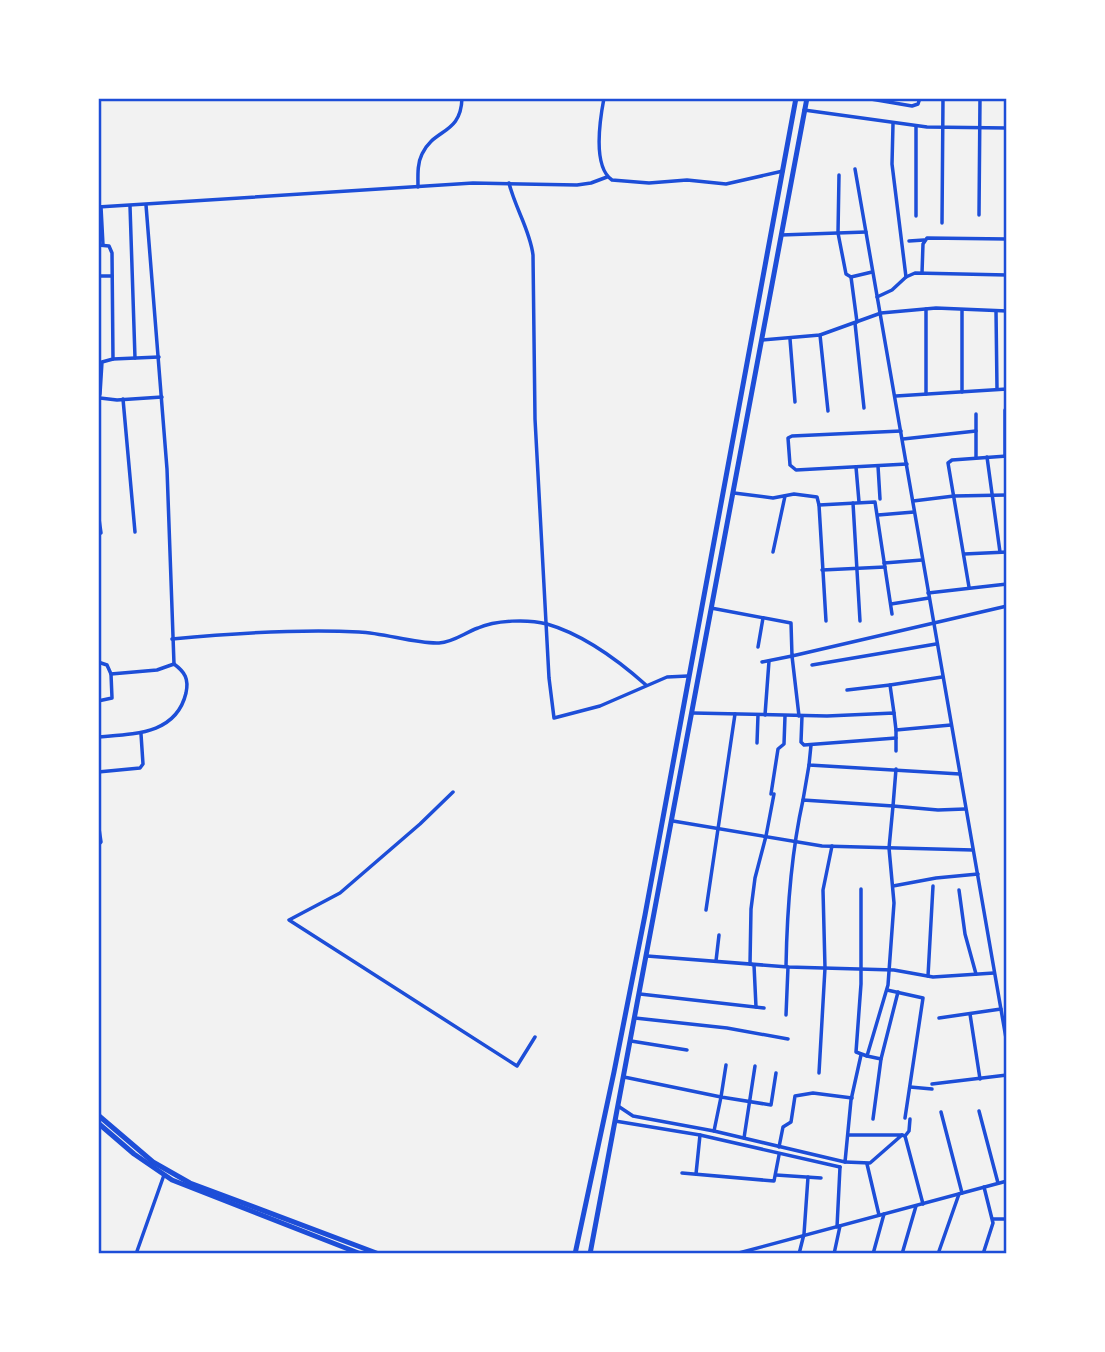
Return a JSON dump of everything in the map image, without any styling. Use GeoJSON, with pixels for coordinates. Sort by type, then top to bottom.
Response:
{"type":"FeatureCollection","features":[{"type":"Feature","properties":{"kind":"main road"},"geometry":{"type":"LineString","coordinates":[[575,1254],[617,1059],[796,98]]}},
{"type":"Feature","properties":{"kind":"main road"},"geometry":{"type":"LineString","coordinates":[[590,1254],[807,98]]}},
{"type":"Feature","properties":{"kind":"main road"},"geometry":{"type":"LineString","coordinates":[[98,1115],[153,1162],[190,1183],[379,1254]]}},
{"type":"Feature","properties":{"kind":"main road"},"geometry":{"type":"LineString","coordinates":[[98,1123],[164,1175],[361,1254]]}},
{"type":"Feature","properties":{"kind":"street"},"geometry":{"type":"LineString","coordinates":[[418,187],[425,148],[459,118],[462,98]]}},
{"type":"Feature","properties":{"kind":"street"},"geometry":{"type":"LineString","coordinates":[[604,98],[600,151],[607,177],[612,180],[635,183],[687,180],[726,184],[773,171],[783,171]]}},
{"type":"Feature","properties":{"kind":"street"},"geometry":{"type":"LineString","coordinates":[[865,98],[912,106],[918,104],[920,98]]}},
{"type":"Feature","properties":{"kind":"street"},"geometry":{"type":"LineString","coordinates":[[942,222],[943,98]]}},
{"type":"Feature","properties":{"kind":"street"},"geometry":{"type":"LineString","coordinates":[[979,215],[980,98]]}},
{"type":"Feature","properties":{"kind":"street"},"geometry":{"type":"LineString","coordinates":[[804,110],[893,124],[943,128],[1007,128]]}},
{"type":"Feature","properties":{"kind":"street"},"geometry":{"type":"LineString","coordinates":[[893,124],[892,164],[906,277]]}},
{"type":"Feature","properties":{"kind":"street"},"geometry":{"type":"LineString","coordinates":[[916,126],[916,216]]}},
{"type":"Feature","properties":{"kind":"street"},"geometry":{"type":"LineString","coordinates":[[855,169],[1007,1044]]}},
{"type":"Feature","properties":{"kind":"street"},"geometry":{"type":"LineString","coordinates":[[839,175],[838,233],[846,274],[851,277],[873,272]]}},
{"type":"Feature","properties":{"kind":"street"},"geometry":{"type":"LineString","coordinates":[[113,359],[111,248],[100,245],[100,207],[418,187],[509,183],[577,185],[607,177]]}},
{"type":"Feature","properties":{"kind":"street"},"geometry":{"type":"LineString","coordinates":[[509,183],[515,207],[528,233],[533,255],[535,419],[549,678],[554,718],[600,706],[667,677],[688,676]]}},
{"type":"Feature","properties":{"kind":"street"},"geometry":{"type":"LineString","coordinates":[[130,205],[135,358]]}},
{"type":"Feature","properties":{"kind":"street"},"geometry":{"type":"LineString","coordinates":[[146,205],[167,470],[174,664]]}},
{"type":"Feature","properties":{"kind":"street"},"geometry":{"type":"LineString","coordinates":[[781,235],[866,232]]}},
{"type":"Feature","properties":{"kind":"street"},"geometry":{"type":"LineString","coordinates":[[909,240],[1007,239]]}},
{"type":"Feature","properties":{"kind":"street"},"geometry":{"type":"LineString","coordinates":[[922,273],[924,240]]}},
{"type":"Feature","properties":{"kind":"street"},"geometry":{"type":"LineString","coordinates":[[877,297],[899,286],[906,277],[922,273],[1007,275]]}},
{"type":"Feature","properties":{"kind":"street"},"geometry":{"type":"LineString","coordinates":[[98,276],[112,276]]}},
{"type":"Feature","properties":{"kind":"street"},"geometry":{"type":"LineString","coordinates":[[851,277],[864,408]]}},
{"type":"Feature","properties":{"kind":"street"},"geometry":{"type":"LineString","coordinates":[[762,340],[820,335],[881,313],[926,309],[1007,311]]}},
{"type":"Feature","properties":{"kind":"street"},"geometry":{"type":"LineString","coordinates":[[926,309],[926,394]]}},
{"type":"Feature","properties":{"kind":"street"},"geometry":{"type":"LineString","coordinates":[[962,310],[962,392]]}},
{"type":"Feature","properties":{"kind":"street"},"geometry":{"type":"LineString","coordinates":[[996,311],[997,389]]}},
{"type":"Feature","properties":{"kind":"street"},"geometry":{"type":"LineString","coordinates":[[820,335],[828,411]]}},
{"type":"Feature","properties":{"kind":"street"},"geometry":{"type":"LineString","coordinates":[[790,339],[796,402]]}},
{"type":"Feature","properties":{"kind":"street"},"geometry":{"type":"LineString","coordinates":[[159,357],[102,362],[99,399],[162,397]]}},
{"type":"Feature","properties":{"kind":"street"},"geometry":{"type":"LineString","coordinates":[[896,396],[1007,388]]}},
{"type":"Feature","properties":{"kind":"street"},"geometry":{"type":"LineString","coordinates":[[122,399],[135,532]]}},
{"type":"Feature","properties":{"kind":"street"},"geometry":{"type":"LineString","coordinates":[[969,587],[949,461],[1006,456],[1005,410]]}},
{"type":"Feature","properties":{"kind":"street"},"geometry":{"type":"LineString","coordinates":[[976,414],[976,458]]}},
{"type":"Feature","properties":{"kind":"street"},"geometry":{"type":"LineString","coordinates":[[902,431],[788,438],[792,468],[907,464]]}},
{"type":"Feature","properties":{"kind":"street"},"geometry":{"type":"LineString","coordinates":[[903,439],[976,431]]}},
{"type":"Feature","properties":{"kind":"street"},"geometry":{"type":"LineString","coordinates":[[987,457],[1000,552]]}},
{"type":"Feature","properties":{"kind":"street"},"geometry":{"type":"LineString","coordinates":[[878,466],[880,499]]}},
{"type":"Feature","properties":{"kind":"street"},"geometry":{"type":"LineString","coordinates":[[856,467],[856,569],[860,621]]}},
{"type":"Feature","properties":{"kind":"street"},"geometry":{"type":"LineString","coordinates":[[734,492],[773,498],[794,494],[813,495],[819,500],[826,621]]}},
{"type":"Feature","properties":{"kind":"street"},"geometry":{"type":"LineString","coordinates":[[913,501],[954,496],[1007,495]]}},
{"type":"Feature","properties":{"kind":"street"},"geometry":{"type":"LineString","coordinates":[[773,552],[785,496]]}},
{"type":"Feature","properties":{"kind":"street"},"geometry":{"type":"LineString","coordinates":[[820,505],[875,502],[892,614]]}},
{"type":"Feature","properties":{"kind":"street"},"geometry":{"type":"LineString","coordinates":[[98,512],[101,533]]}},
{"type":"Feature","properties":{"kind":"street"},"geometry":{"type":"LineString","coordinates":[[878,514],[915,512]]}},
{"type":"Feature","properties":{"kind":"street"},"geometry":{"type":"LineString","coordinates":[[964,554],[1007,552]]}},
{"type":"Feature","properties":{"kind":"street"},"geometry":{"type":"LineString","coordinates":[[822,570],[856,569],[922,560]]}},
{"type":"Feature","properties":{"kind":"street"},"geometry":{"type":"LineString","coordinates":[[928,593],[1007,584]]}},
{"type":"Feature","properties":{"kind":"street"},"geometry":{"type":"LineString","coordinates":[[891,604],[929,598]]}},
{"type":"Feature","properties":{"kind":"street"},"geometry":{"type":"LineString","coordinates":[[761,662],[1007,606]]}},
{"type":"Feature","properties":{"kind":"street"},"geometry":{"type":"LineString","coordinates":[[711,608],[791,623],[801,742],[804,745],[896,738]]}},
{"type":"Feature","properties":{"kind":"street"},"geometry":{"type":"LineString","coordinates":[[758,647],[763,618]]}},
{"type":"Feature","properties":{"kind":"street"},"geometry":{"type":"LineString","coordinates":[[172,639],[283,631],[358,632],[437,643],[452,641],[479,627],[494,624],[546,624],[615,659],[646,685]]}},
{"type":"Feature","properties":{"kind":"street"},"geometry":{"type":"LineString","coordinates":[[812,665],[936,644]]}},
{"type":"Feature","properties":{"kind":"street"},"geometry":{"type":"LineString","coordinates":[[765,715],[769,661]]}},
{"type":"Feature","properties":{"kind":"street"},"geometry":{"type":"LineString","coordinates":[[98,662],[107,664],[111,674],[112,698],[98,701]]}},
{"type":"Feature","properties":{"kind":"street"},"geometry":{"type":"LineString","coordinates":[[111,674],[157,670],[174,664]]}},
{"type":"Feature","properties":{"kind":"street"},"geometry":{"type":"LineString","coordinates":[[98,737],[141,734],[164,725],[182,703],[187,680],[183,670],[174,664]]}},
{"type":"Feature","properties":{"kind":"street"},"geometry":{"type":"LineString","coordinates":[[847,690],[942,677]]}},
{"type":"Feature","properties":{"kind":"street"},"geometry":{"type":"LineString","coordinates":[[890,685],[896,751]]}},
{"type":"Feature","properties":{"kind":"street"},"geometry":{"type":"LineString","coordinates":[[693,713],[800,716],[894,713]]}},
{"type":"Feature","properties":{"kind":"street"},"geometry":{"type":"LineString","coordinates":[[706,910],[735,714]]}},
{"type":"Feature","properties":{"kind":"street"},"geometry":{"type":"LineString","coordinates":[[757,743],[758,715]]}},
{"type":"Feature","properties":{"kind":"street"},"geometry":{"type":"LineString","coordinates":[[750,964],[751,909],[755,878],[766,836],[778,749],[784,744],[785,715]]}},
{"type":"Feature","properties":{"kind":"street"},"geometry":{"type":"LineString","coordinates":[[896,730],[951,725]]}},
{"type":"Feature","properties":{"kind":"street"},"geometry":{"type":"LineString","coordinates":[[98,772],[140,768],[143,764],[141,734]]}},
{"type":"Feature","properties":{"kind":"street"},"geometry":{"type":"LineString","coordinates":[[786,1015],[787,929],[794,841],[811,745]]}},
{"type":"Feature","properties":{"kind":"street"},"geometry":{"type":"LineString","coordinates":[[809,765],[960,774]]}},
{"type":"Feature","properties":{"kind":"street"},"geometry":{"type":"LineString","coordinates":[[834,1254],[842,1163],[852,1098],[887,990],[894,904],[889,848],[896,769]]}},
{"type":"Feature","properties":{"kind":"street"},"geometry":{"type":"LineString","coordinates":[[453,792],[340,893],[289,920],[517,1066],[536,1037]]}},
{"type":"Feature","properties":{"kind":"street"},"geometry":{"type":"LineString","coordinates":[[803,800],[938,810],[966,809]]}},
{"type":"Feature","properties":{"kind":"street"},"geometry":{"type":"LineString","coordinates":[[673,821],[832,846],[974,850]]}},
{"type":"Feature","properties":{"kind":"street"},"geometry":{"type":"LineString","coordinates":[[98,822],[101,842],[98,845]]}},
{"type":"Feature","properties":{"kind":"street"},"geometry":{"type":"LineString","coordinates":[[819,1073],[825,968],[823,890],[832,846]]}},
{"type":"Feature","properties":{"kind":"street"},"geometry":{"type":"LineString","coordinates":[[893,886],[978,874]]}},
{"type":"Feature","properties":{"kind":"street"},"geometry":{"type":"LineString","coordinates":[[928,976],[933,886]]}},
{"type":"Feature","properties":{"kind":"street"},"geometry":{"type":"LineString","coordinates":[[861,889],[862,969],[856,1052],[881,1059]]}},
{"type":"Feature","properties":{"kind":"street"},"geometry":{"type":"LineString","coordinates":[[959,890],[965,933],[976,974]]}},
{"type":"Feature","properties":{"kind":"street"},"geometry":{"type":"LineString","coordinates":[[716,961],[719,935]]}},
{"type":"Feature","properties":{"kind":"street"},"geometry":{"type":"LineString","coordinates":[[647,956],[787,967],[889,970],[928,976],[995,973]]}},
{"type":"Feature","properties":{"kind":"street"},"geometry":{"type":"LineString","coordinates":[[750,964],[754,965],[756,1007]]}},
{"type":"Feature","properties":{"kind":"street"},"geometry":{"type":"LineString","coordinates":[[615,1121],[700,1135],[779,1154],[867,1164],[909,1131],[909,1087],[924,1003],[921,996],[887,990]]}},
{"type":"Feature","properties":{"kind":"street"},"geometry":{"type":"LineString","coordinates":[[873,1119],[881,1059],[898,992]]}},
{"type":"Feature","properties":{"kind":"street"},"geometry":{"type":"LineString","coordinates":[[640,994],[764,1008]]}},
{"type":"Feature","properties":{"kind":"street"},"geometry":{"type":"LineString","coordinates":[[939,1018],[1001,1009]]}},
{"type":"Feature","properties":{"kind":"street"},"geometry":{"type":"LineString","coordinates":[[970,1014],[980,1079]]}},
{"type":"Feature","properties":{"kind":"street"},"geometry":{"type":"LineString","coordinates":[[635,1018],[727,1028],[789,1039]]}},
{"type":"Feature","properties":{"kind":"street"},"geometry":{"type":"LineString","coordinates":[[631,1041],[687,1050]]}},
{"type":"Feature","properties":{"kind":"street"},"geometry":{"type":"LineString","coordinates":[[714,1131],[726,1065]]}},
{"type":"Feature","properties":{"kind":"street"},"geometry":{"type":"LineString","coordinates":[[744,1138],[754,1066]]}},
{"type":"Feature","properties":{"kind":"street"},"geometry":{"type":"LineString","coordinates":[[624,1077],[771,1105],[776,1073]]}},
{"type":"Feature","properties":{"kind":"street"},"geometry":{"type":"LineString","coordinates":[[909,1087],[932,1087],[1007,1074]]}},
{"type":"Feature","properties":{"kind":"street"},"geometry":{"type":"LineString","coordinates":[[779,1147],[783,1127],[790,1125],[795,1096],[813,1093],[852,1098]]}},
{"type":"Feature","properties":{"kind":"street"},"geometry":{"type":"LineString","coordinates":[[618,1106],[633,1116],[714,1131],[842,1163]]}},
{"type":"Feature","properties":{"kind":"street"},"geometry":{"type":"LineString","coordinates":[[979,1111],[998,1183]]}},
{"type":"Feature","properties":{"kind":"street"},"geometry":{"type":"LineString","coordinates":[[939,1254],[961,1193],[941,1112]]}},
{"type":"Feature","properties":{"kind":"street"},"geometry":{"type":"LineString","coordinates":[[696,1174],[700,1135]]}},
{"type":"Feature","properties":{"kind":"street"},"geometry":{"type":"LineString","coordinates":[[848,1135],[904,1135]]}},
{"type":"Feature","properties":{"kind":"street"},"geometry":{"type":"LineString","coordinates":[[904,1135],[923,1203]]}},
{"type":"Feature","properties":{"kind":"street"},"geometry":{"type":"LineString","coordinates":[[786,1148],[786,1155]]}},
{"type":"Feature","properties":{"kind":"street"},"geometry":{"type":"LineString","coordinates":[[682,1173],[771,1182],[775,1180],[779,1154]]}},
{"type":"Feature","properties":{"kind":"street"},"geometry":{"type":"LineString","coordinates":[[867,1164],[881,1215],[873,1254]]}},
{"type":"Feature","properties":{"kind":"street"},"geometry":{"type":"LineString","coordinates":[[136,1254],[164,1175]]}},
{"type":"Feature","properties":{"kind":"street"},"geometry":{"type":"LineString","coordinates":[[776,1175],[821,1178]]}},
{"type":"Feature","properties":{"kind":"street"},"geometry":{"type":"LineString","coordinates":[[799,1254],[804,1234],[808,1177]]}},
{"type":"Feature","properties":{"kind":"street"},"geometry":{"type":"LineString","coordinates":[[735,1254],[1007,1181]]}},
{"type":"Feature","properties":{"kind":"street"},"geometry":{"type":"LineString","coordinates":[[983,1254],[993,1219],[984,1187]]}},
{"type":"Feature","properties":{"kind":"street"},"geometry":{"type":"LineString","coordinates":[[902,1254],[916,1205]]}},
{"type":"Feature","properties":{"kind":"street"},"geometry":{"type":"LineString","coordinates":[[993,1219],[1007,1219]]}}]}
